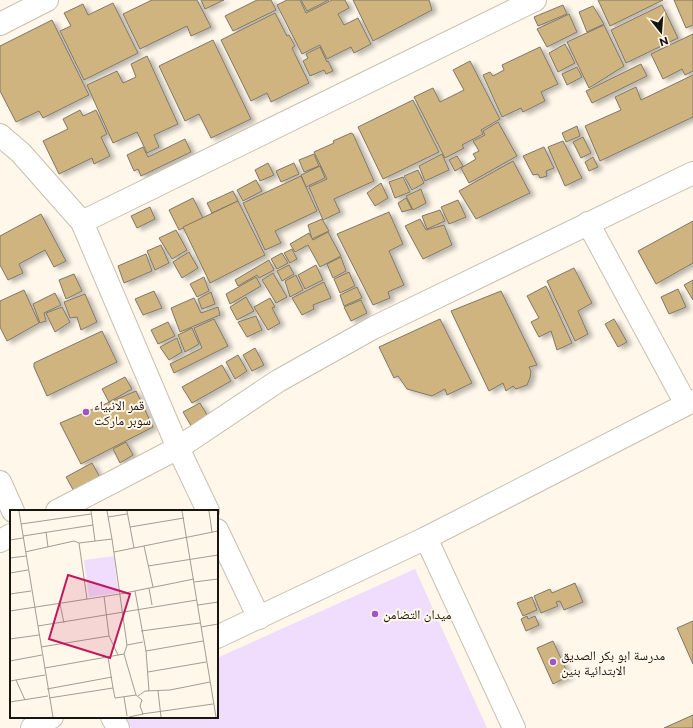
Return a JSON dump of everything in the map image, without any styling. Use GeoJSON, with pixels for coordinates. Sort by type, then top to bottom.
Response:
{"type":"FeatureCollection","features":[{"type":"Feature","properties":{"kind":"street"},"geometry":{"type":"LineString","coordinates":[[0,24],[25,5],[47,0]]}},
{"type":"Feature","properties":{"kind":"street"},"geometry":{"type":"LineString","coordinates":[[82,222],[535,0]]}},
{"type":"Feature","properties":{"kind":"street"},"geometry":{"type":"LineString","coordinates":[[0,135],[21,153],[82,222],[178,448],[208,510]]}},
{"type":"Feature","properties":{"kind":"street"},"geometry":{"type":"LineString","coordinates":[[60,510],[178,448],[278,381],[373,328],[693,173]]}},
{"type":"Feature","properties":{"kind":"street"},"geometry":{"type":"LineString","coordinates":[[218,637],[426,538],[690,402],[588,223]]}},
{"type":"Feature","properties":{"kind":"street"},"geometry":{"type":"LineString","coordinates":[[0,482],[13,510]]}},
{"type":"Feature","properties":{"kind":"street"},"geometry":{"type":"LineString","coordinates":[[218,532],[258,618]]}},
{"type":"Feature","properties":{"kind":"street"},"geometry":{"type":"LineString","coordinates":[[0,541],[10,536]]}},
{"type":"Feature","properties":{"kind":"street"},"geometry":{"type":"LineString","coordinates":[[426,538],[514,728]]}},
{"type":"Feature","properties":{"kind":"street"},"geometry":{"type":"LineString","coordinates":[[32,728],[50,718]]}},
{"type":"Feature","properties":{"kind":"street"},"geometry":{"type":"LineString","coordinates":[[113,718],[118,728]]}},
{"type":"Feature","properties":{"kind":"shaded area","name":"ميدان التضامن"},"geometry":{"type":"Polygon","coordinates":[[[415,569],[487,728],[131,728],[126,718],[218,718],[218,658],[415,569]]]}},
{"type":"Feature","properties":{"kind":"building"},"geometry":{"type":"Polygon","coordinates":[[[152,0],[197,0],[211,27],[191,36],[187,26],[140,49],[123,14],[152,0]]]}},
{"type":"Feature","properties":{"kind":"building"},"geometry":{"type":"Polygon","coordinates":[[[201,0],[224,0],[205,9],[201,0]]]}},
{"type":"Feature","properties":{"kind":"building"},"geometry":{"type":"Polygon","coordinates":[[[257,0],[271,0],[276,10],[233,31],[225,16],[257,0]]]}},
{"type":"Feature","properties":{"kind":"building"},"geometry":{"type":"Polygon","coordinates":[[[287,0],[300,0],[306,13],[332,0],[345,0],[349,8],[338,14],[344,25],[358,18],[371,44],[354,53],[351,47],[327,59],[320,45],[302,54],[277,5],[287,0]]]}},
{"type":"Feature","properties":{"kind":"building"},"geometry":{"type":"Polygon","coordinates":[[[301,0],[329,0],[307,11],[301,0]]]}},
{"type":"Feature","properties":{"kind":"building"},"geometry":{"type":"Polygon","coordinates":[[[353,0],[429,0],[432,10],[373,41],[353,0]]]}},
{"type":"Feature","properties":{"kind":"building"},"geometry":{"type":"Polygon","coordinates":[[[598,0],[663,0],[610,26],[598,0]]]}},
{"type":"Feature","properties":{"kind":"building"},"geometry":{"type":"Polygon","coordinates":[[[674,0],[693,0],[693,25],[686,28],[674,0]]]}},
{"type":"Feature","properties":{"kind":"building"},"geometry":{"type":"Polygon","coordinates":[[[113,3],[138,53],[84,80],[60,31],[71,26],[64,13],[83,4],[88,15],[113,3]]]}},
{"type":"Feature","properties":{"kind":"building"},"geometry":{"type":"Polygon","coordinates":[[[563,5],[567,14],[538,26],[534,17],[563,5]]]}},
{"type":"Feature","properties":{"kind":"building"},"geometry":{"type":"Polygon","coordinates":[[[662,5],[678,38],[626,63],[611,30],[662,5]]]}},
{"type":"Feature","properties":{"kind":"building"},"geometry":{"type":"Polygon","coordinates":[[[593,6],[604,24],[587,32],[579,12],[593,6]]]}},
{"type":"Feature","properties":{"kind":"building"},"geometry":{"type":"Polygon","coordinates":[[[275,13],[287,36],[289,35],[295,46],[292,48],[309,83],[271,102],[267,93],[251,101],[221,40],[275,13]]]}},
{"type":"Feature","properties":{"kind":"building"},"geometry":{"type":"Polygon","coordinates":[[[569,14],[577,32],[547,47],[537,29],[569,14]]]}},
{"type":"Feature","properties":{"kind":"building"},"geometry":{"type":"Polygon","coordinates":[[[52,20],[89,95],[43,118],[39,111],[16,122],[0,91],[0,46],[52,20]]]}},
{"type":"Feature","properties":{"kind":"building"},"geometry":{"type":"Polygon","coordinates":[[[604,25],[624,66],[589,88],[567,42],[604,25]]]}},
{"type":"Feature","properties":{"kind":"building"},"geometry":{"type":"Polygon","coordinates":[[[693,34],[693,71],[685,75],[682,69],[663,79],[651,54],[693,34]]]}},
{"type":"Feature","properties":{"kind":"building"},"geometry":{"type":"Polygon","coordinates":[[[213,40],[251,119],[211,138],[199,114],[185,121],[159,66],[213,40]]]}},
{"type":"Feature","properties":{"kind":"building"},"geometry":{"type":"Polygon","coordinates":[[[565,44],[575,63],[558,72],[549,53],[565,44]]]}},
{"type":"Feature","properties":{"kind":"building"},"geometry":{"type":"Polygon","coordinates":[[[320,47],[333,71],[326,74],[324,70],[310,76],[303,61],[308,58],[306,54],[320,47]]]}},
{"type":"Feature","properties":{"kind":"building"},"geometry":{"type":"Polygon","coordinates":[[[540,47],[558,84],[541,92],[545,101],[523,112],[521,108],[502,117],[483,75],[490,72],[493,76],[504,70],[502,65],[540,47]]]}},
{"type":"Feature","properties":{"kind":"building"},"geometry":{"type":"Polygon","coordinates":[[[147,56],[178,124],[154,135],[159,147],[147,153],[137,132],[113,143],[87,85],[117,71],[123,83],[136,77],[131,64],[147,56]]]}},
{"type":"Feature","properties":{"kind":"building"},"geometry":{"type":"Polygon","coordinates":[[[470,61],[500,119],[481,130],[483,134],[462,145],[464,148],[445,158],[414,97],[433,88],[440,102],[464,90],[453,70],[470,61]]]}},
{"type":"Feature","properties":{"kind":"building"},"geometry":{"type":"Polygon","coordinates":[[[641,64],[647,76],[592,103],[586,91],[641,64]]]}},
{"type":"Feature","properties":{"kind":"building"},"geometry":{"type":"Polygon","coordinates":[[[577,67],[582,77],[567,85],[562,74],[577,67]]]}},
{"type":"Feature","properties":{"kind":"building"},"geometry":{"type":"Polygon","coordinates":[[[693,75],[693,117],[600,161],[585,126],[621,110],[615,97],[636,87],[641,100],[693,75]]]}},
{"type":"Feature","properties":{"kind":"building"},"geometry":{"type":"Polygon","coordinates":[[[413,100],[439,152],[383,179],[358,127],[413,100]]]}},
{"type":"Feature","properties":{"kind":"building"},"geometry":{"type":"Polygon","coordinates":[[[80,110],[83,116],[96,110],[107,134],[101,137],[110,156],[94,164],[92,158],[59,174],[43,141],[68,129],[63,119],[80,110]]]}},
{"type":"Feature","properties":{"kind":"building"},"geometry":{"type":"Polygon","coordinates":[[[498,122],[517,156],[469,183],[461,168],[476,159],[473,154],[479,151],[473,141],[485,135],[483,131],[498,122]]]}},
{"type":"Feature","properties":{"kind":"building"},"geometry":{"type":"Polygon","coordinates":[[[577,126],[580,136],[566,142],[562,133],[577,126]]]}},
{"type":"Feature","properties":{"kind":"building"},"geometry":{"type":"Polygon","coordinates":[[[351,133],[353,134],[374,181],[334,199],[340,212],[323,220],[309,187],[327,179],[314,152],[351,133]]]}},
{"type":"Feature","properties":{"kind":"building"},"geometry":{"type":"Polygon","coordinates":[[[583,137],[591,153],[581,158],[573,142],[583,137]]]}},
{"type":"Feature","properties":{"kind":"building"},"geometry":{"type":"Polygon","coordinates":[[[185,139],[191,152],[141,176],[138,169],[134,171],[127,155],[143,147],[148,157],[185,139]]]}},
{"type":"Feature","properties":{"kind":"building"},"geometry":{"type":"Polygon","coordinates":[[[563,141],[582,178],[565,186],[548,147],[563,141]]]}},
{"type":"Feature","properties":{"kind":"building"},"geometry":{"type":"Polygon","coordinates":[[[544,147],[554,168],[546,171],[547,176],[540,178],[538,174],[533,175],[523,156],[544,147]]]}},
{"type":"Feature","properties":{"kind":"building"},"geometry":{"type":"Polygon","coordinates":[[[314,154],[319,166],[304,172],[299,160],[314,154]]]}},
{"type":"Feature","properties":{"kind":"building"},"geometry":{"type":"Polygon","coordinates":[[[442,154],[449,170],[425,181],[419,166],[442,154]]]}},
{"type":"Feature","properties":{"kind":"building"},"geometry":{"type":"Polygon","coordinates":[[[457,156],[463,166],[455,171],[449,160],[457,156]]]}},
{"type":"Feature","properties":{"kind":"building"},"geometry":{"type":"Polygon","coordinates":[[[593,157],[598,167],[589,171],[585,162],[593,157]]]}},
{"type":"Feature","properties":{"kind":"building"},"geometry":{"type":"Polygon","coordinates":[[[513,161],[530,193],[476,219],[459,191],[513,161]]]}},
{"type":"Feature","properties":{"kind":"building"},"geometry":{"type":"Polygon","coordinates":[[[268,163],[274,175],[260,181],[255,170],[268,163]]]}},
{"type":"Feature","properties":{"kind":"building"},"geometry":{"type":"Polygon","coordinates":[[[294,163],[299,174],[281,182],[276,171],[294,163]]]}},
{"type":"Feature","properties":{"kind":"building"},"geometry":{"type":"Polygon","coordinates":[[[320,166],[325,178],[306,187],[301,175],[320,166]]]}},
{"type":"Feature","properties":{"kind":"building"},"geometry":{"type":"Polygon","coordinates":[[[418,170],[424,183],[412,190],[404,176],[418,170]]]}},
{"type":"Feature","properties":{"kind":"building"},"geometry":{"type":"Polygon","coordinates":[[[301,176],[317,211],[275,231],[281,243],[265,250],[243,203],[301,176]]]}},
{"type":"Feature","properties":{"kind":"building"},"geometry":{"type":"Polygon","coordinates":[[[403,177],[410,192],[395,198],[389,182],[403,177]]]}},
{"type":"Feature","properties":{"kind":"building"},"geometry":{"type":"Polygon","coordinates":[[[256,180],[262,191],[243,201],[237,190],[256,180]]]}},
{"type":"Feature","properties":{"kind":"building"},"geometry":{"type":"Polygon","coordinates":[[[381,183],[388,198],[375,206],[367,193],[381,183]]]}},
{"type":"Feature","properties":{"kind":"building"},"geometry":{"type":"Polygon","coordinates":[[[421,189],[426,203],[413,210],[406,196],[421,189]]]}},
{"type":"Feature","properties":{"kind":"building"},"geometry":{"type":"Polygon","coordinates":[[[233,191],[238,201],[212,213],[207,203],[233,191]]]}},
{"type":"Feature","properties":{"kind":"building"},"geometry":{"type":"Polygon","coordinates":[[[193,198],[203,218],[179,230],[169,210],[193,198]]]}},
{"type":"Feature","properties":{"kind":"building"},"geometry":{"type":"Polygon","coordinates":[[[406,198],[412,209],[402,212],[398,203],[406,198]]]}},
{"type":"Feature","properties":{"kind":"building"},"geometry":{"type":"Polygon","coordinates":[[[458,200],[466,217],[449,224],[441,207],[458,200]]]}},
{"type":"Feature","properties":{"kind":"building"},"geometry":{"type":"Polygon","coordinates":[[[238,201],[265,255],[210,283],[183,227],[238,201]]]}},
{"type":"Feature","properties":{"kind":"building"},"geometry":{"type":"Polygon","coordinates":[[[150,207],[155,219],[137,228],[131,216],[150,207]]]}},
{"type":"Feature","properties":{"kind":"building"},"geometry":{"type":"Polygon","coordinates":[[[440,210],[445,221],[427,229],[422,216],[440,210]]]}},
{"type":"Feature","properties":{"kind":"building"},"geometry":{"type":"Polygon","coordinates":[[[389,212],[403,244],[389,251],[404,285],[388,292],[390,298],[373,305],[337,234],[389,212]]]}},
{"type":"Feature","properties":{"kind":"building"},"geometry":{"type":"Polygon","coordinates":[[[41,214],[66,261],[54,267],[45,250],[19,264],[23,273],[8,280],[0,265],[0,236],[41,214]]]}},
{"type":"Feature","properties":{"kind":"building"},"geometry":{"type":"Polygon","coordinates":[[[322,219],[329,231],[312,239],[308,225],[322,219]]]}},
{"type":"Feature","properties":{"kind":"building"},"geometry":{"type":"Polygon","coordinates":[[[420,219],[426,230],[444,225],[452,245],[423,259],[405,226],[420,219]]]}},
{"type":"Feature","properties":{"kind":"building"},"geometry":{"type":"Polygon","coordinates":[[[693,221],[693,263],[656,284],[638,251],[693,221]]]}},
{"type":"Feature","properties":{"kind":"building"},"geometry":{"type":"Polygon","coordinates":[[[176,230],[187,250],[172,259],[159,238],[176,230]]]}},
{"type":"Feature","properties":{"kind":"building"},"geometry":{"type":"Polygon","coordinates":[[[328,232],[341,256],[320,267],[308,245],[295,252],[290,244],[309,233],[313,240],[328,232]]]}},
{"type":"Feature","properties":{"kind":"building"},"geometry":{"type":"Polygon","coordinates":[[[161,245],[169,263],[155,270],[147,251],[161,245]]]}},
{"type":"Feature","properties":{"kind":"building"},"geometry":{"type":"Polygon","coordinates":[[[292,249],[297,259],[290,263],[284,253],[292,249]]]}},
{"type":"Feature","properties":{"kind":"building"},"geometry":{"type":"Polygon","coordinates":[[[189,252],[198,268],[182,278],[173,262],[189,252]]]}},
{"type":"Feature","properties":{"kind":"building"},"geometry":{"type":"Polygon","coordinates":[[[282,253],[288,263],[277,269],[271,259],[282,253]]]}},
{"type":"Feature","properties":{"kind":"building"},"geometry":{"type":"Polygon","coordinates":[[[146,254],[152,271],[124,283],[118,266],[146,254]]]}},
{"type":"Feature","properties":{"kind":"building"},"geometry":{"type":"Polygon","coordinates":[[[341,257],[346,271],[333,278],[327,264],[341,257]]]}},
{"type":"Feature","properties":{"kind":"building"},"geometry":{"type":"Polygon","coordinates":[[[269,260],[274,270],[259,278],[257,275],[238,286],[235,280],[269,260]]]}},
{"type":"Feature","properties":{"kind":"building"},"geometry":{"type":"Polygon","coordinates":[[[289,265],[294,274],[282,281],[277,271],[289,265]]]}},
{"type":"Feature","properties":{"kind":"building"},"geometry":{"type":"Polygon","coordinates":[[[316,265],[323,280],[305,289],[298,275],[316,265]]]}},
{"type":"Feature","properties":{"kind":"building"},"geometry":{"type":"Polygon","coordinates":[[[574,268],[592,303],[578,311],[588,334],[575,341],[547,281],[574,268]]]}},
{"type":"Feature","properties":{"kind":"building"},"geometry":{"type":"Polygon","coordinates":[[[349,272],[355,286],[340,293],[334,279],[349,272]]]}},
{"type":"Feature","properties":{"kind":"building"},"geometry":{"type":"Polygon","coordinates":[[[273,273],[287,297],[276,303],[262,280],[273,273]]]}},
{"type":"Feature","properties":{"kind":"building"},"geometry":{"type":"Polygon","coordinates":[[[74,274],[82,291],[66,299],[59,280],[74,274]]]}},
{"type":"Feature","properties":{"kind":"building"},"geometry":{"type":"Polygon","coordinates":[[[296,275],[303,290],[290,297],[285,281],[296,275]]]}},
{"type":"Feature","properties":{"kind":"building"},"geometry":{"type":"Polygon","coordinates":[[[204,277],[209,291],[197,297],[190,284],[204,277]]]}},
{"type":"Feature","properties":{"kind":"building"},"geometry":{"type":"Polygon","coordinates":[[[256,277],[261,286],[230,304],[226,294],[256,277]]]}},
{"type":"Feature","properties":{"kind":"building"},"geometry":{"type":"Polygon","coordinates":[[[693,280],[693,300],[684,285],[693,280]]]}},
{"type":"Feature","properties":{"kind":"building"},"geometry":{"type":"Polygon","coordinates":[[[324,282],[331,298],[313,305],[314,309],[302,315],[292,298],[324,282]]]}},
{"type":"Feature","properties":{"kind":"building"},"geometry":{"type":"Polygon","coordinates":[[[546,286],[572,343],[557,350],[551,331],[539,337],[531,322],[539,318],[527,296],[546,286]]]}},
{"type":"Feature","properties":{"kind":"building"},"geometry":{"type":"Polygon","coordinates":[[[357,287],[362,298],[344,306],[340,295],[357,287]]]}},
{"type":"Feature","properties":{"kind":"building"},"geometry":{"type":"Polygon","coordinates":[[[678,289],[686,307],[669,314],[661,297],[678,289]]]}},
{"type":"Feature","properties":{"kind":"building"},"geometry":{"type":"Polygon","coordinates":[[[24,290],[39,323],[7,341],[0,327],[0,301],[24,290]]]}},
{"type":"Feature","properties":{"kind":"building"},"geometry":{"type":"Polygon","coordinates":[[[154,291],[162,308],[143,315],[135,299],[154,291]]]}},
{"type":"Feature","properties":{"kind":"building"},"geometry":{"type":"Polygon","coordinates":[[[501,291],[537,365],[529,367],[531,371],[527,385],[516,389],[513,386],[506,391],[503,383],[489,391],[451,311],[501,291]]]}},
{"type":"Feature","properties":{"kind":"building"},"geometry":{"type":"Polygon","coordinates":[[[211,292],[215,304],[202,309],[198,299],[211,292]]]}},
{"type":"Feature","properties":{"kind":"building"},"geometry":{"type":"Polygon","coordinates":[[[55,293],[61,305],[44,313],[46,321],[40,323],[33,304],[55,293]]]}},
{"type":"Feature","properties":{"kind":"building"},"geometry":{"type":"Polygon","coordinates":[[[85,294],[97,322],[81,330],[77,317],[70,318],[64,302],[85,294]]]}},
{"type":"Feature","properties":{"kind":"building"},"geometry":{"type":"Polygon","coordinates":[[[246,297],[254,311],[237,320],[230,307],[246,297]]]}},
{"type":"Feature","properties":{"kind":"building"},"geometry":{"type":"Polygon","coordinates":[[[194,298],[201,313],[218,307],[220,315],[180,332],[171,308],[194,298]]]}},
{"type":"Feature","properties":{"kind":"building"},"geometry":{"type":"Polygon","coordinates":[[[270,298],[275,307],[272,308],[280,323],[268,330],[254,307],[270,298]]]}},
{"type":"Feature","properties":{"kind":"building"},"geometry":{"type":"Polygon","coordinates":[[[361,300],[367,313],[351,321],[344,307],[361,300]]]}},
{"type":"Feature","properties":{"kind":"building"},"geometry":{"type":"Polygon","coordinates":[[[62,307],[70,322],[55,332],[46,313],[62,307]]]}},
{"type":"Feature","properties":{"kind":"building"},"geometry":{"type":"Polygon","coordinates":[[[256,316],[262,330],[247,337],[238,322],[256,316]]]}},
{"type":"Feature","properties":{"kind":"building"},"geometry":{"type":"Polygon","coordinates":[[[214,319],[228,346],[174,373],[170,364],[202,348],[194,328],[214,319]]]}},
{"type":"Feature","properties":{"kind":"building"},"geometry":{"type":"Polygon","coordinates":[[[440,319],[472,383],[447,395],[445,389],[432,396],[407,389],[398,376],[394,378],[379,347],[440,319]]]}},
{"type":"Feature","properties":{"kind":"building"},"geometry":{"type":"Polygon","coordinates":[[[614,319],[627,342],[618,347],[605,324],[614,319]]]}},
{"type":"Feature","properties":{"kind":"building"},"geometry":{"type":"Polygon","coordinates":[[[168,322],[175,336],[158,344],[151,330],[168,322]]]}},
{"type":"Feature","properties":{"kind":"building"},"geometry":{"type":"Polygon","coordinates":[[[192,328],[199,344],[185,352],[178,335],[192,328]]]}},
{"type":"Feature","properties":{"kind":"building"},"geometry":{"type":"Polygon","coordinates":[[[102,331],[117,362],[47,396],[34,367],[34,363],[102,331]]]}},
{"type":"Feature","properties":{"kind":"building"},"geometry":{"type":"Polygon","coordinates":[[[177,338],[182,352],[169,360],[160,347],[177,338]]]}},
{"type":"Feature","properties":{"kind":"building"},"geometry":{"type":"Polygon","coordinates":[[[255,348],[264,365],[252,371],[243,355],[255,348]]]}},
{"type":"Feature","properties":{"kind":"building"},"geometry":{"type":"Polygon","coordinates":[[[238,355],[247,371],[235,379],[226,362],[238,355]]]}},
{"type":"Feature","properties":{"kind":"building"},"geometry":{"type":"Polygon","coordinates":[[[222,365],[231,381],[192,403],[182,387],[222,365]]]}},
{"type":"Feature","properties":{"kind":"building"},"geometry":{"type":"Polygon","coordinates":[[[125,377],[132,389],[109,402],[102,389],[125,377]]]}},
{"type":"Feature","properties":{"kind":"building"},"geometry":{"type":"Polygon","coordinates":[[[136,391],[153,427],[81,464],[60,423],[136,391]]]}},
{"type":"Feature","properties":{"kind":"building"},"geometry":{"type":"Polygon","coordinates":[[[200,403],[210,420],[193,429],[183,412],[200,403]]]}},
{"type":"Feature","properties":{"kind":"building"},"geometry":{"type":"Polygon","coordinates":[[[126,442],[133,455],[120,463],[113,449],[126,442]]]}},
{"type":"Feature","properties":{"kind":"building"},"geometry":{"type":"Polygon","coordinates":[[[92,463],[102,481],[76,495],[66,477],[92,463]]]}},
{"type":"Feature","properties":{"kind":"building"},"geometry":{"type":"Polygon","coordinates":[[[575,583],[583,602],[564,610],[560,601],[556,602],[558,606],[541,613],[534,596],[550,589],[552,593],[575,583]]]}},
{"type":"Feature","properties":{"kind":"building"},"geometry":{"type":"Polygon","coordinates":[[[532,597],[537,610],[523,616],[517,603],[532,597]]]}},
{"type":"Feature","properties":{"kind":"building"},"geometry":{"type":"Polygon","coordinates":[[[527,616],[528,619],[535,616],[539,625],[526,631],[521,619],[527,616]]]}},
{"type":"Feature","properties":{"kind":"building"},"geometry":{"type":"Polygon","coordinates":[[[693,621],[693,664],[677,628],[693,621]]]}},
{"type":"Feature","properties":{"kind":"building","name":"مدرسة ابو بكر الصديق الابتدائية بنين"},"geometry":{"type":"Polygon","coordinates":[[[553,641],[569,676],[553,684],[537,648],[553,641]]]}},
{"type":"Feature","properties":{"kind":"building"},"geometry":{"type":"Polygon","coordinates":[[[693,715],[693,728],[664,728],[693,715]]]}},
{"type":"Feature","properties":{"kind":"place","name":"قمر الانبياء سوبر ماركت"},"geometry":{"type":"Point","coordinates":[86,412]}},
{"type":"Feature","properties":{"kind":"place","name":"ميدان التضامن"},"geometry":{"type":"Point","coordinates":[375,614]}},
{"type":"Feature","properties":{"kind":"place","name":"مدرسة ابو بكر الصديق الابتدائية بنين"},"geometry":{"type":"Point","coordinates":[553,662]}}]}
